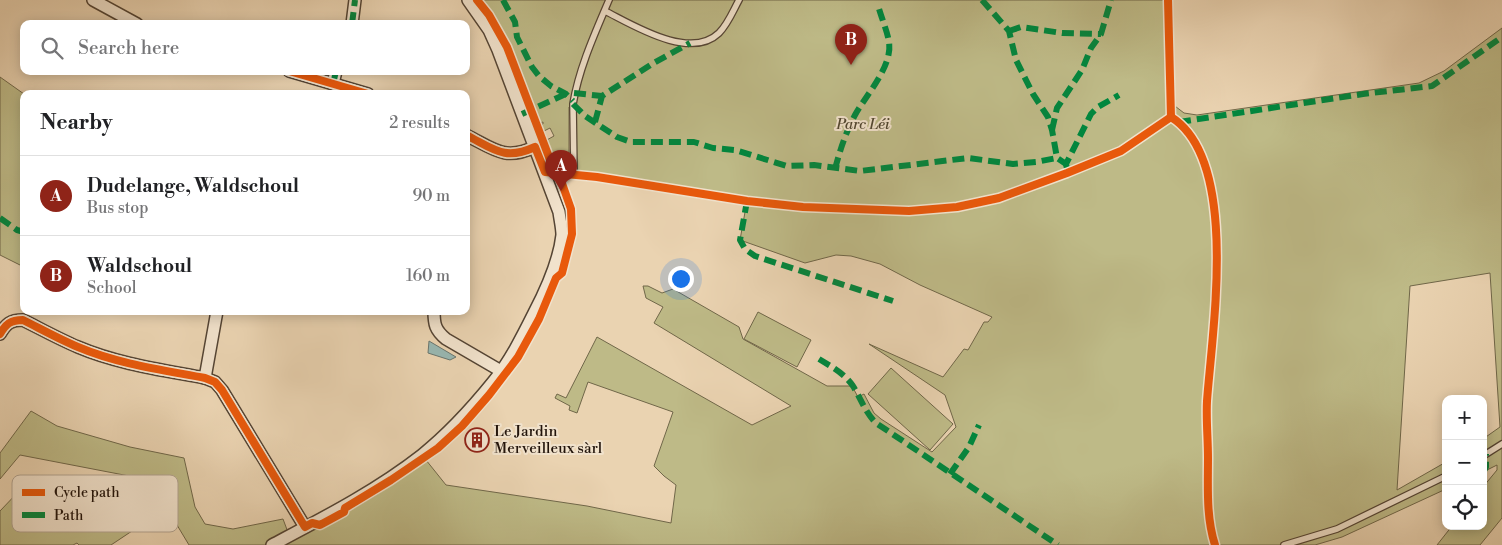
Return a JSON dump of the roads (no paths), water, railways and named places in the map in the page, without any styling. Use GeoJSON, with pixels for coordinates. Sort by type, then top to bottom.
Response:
{"type":"FeatureCollection","features":[{"type":"Feature","properties":{"kind":"street"},"geometry":{"type":"LineString","coordinates":[[93,0],[130,20]]}},
{"type":"Feature","properties":{"kind":"street"},"geometry":{"type":"LineString","coordinates":[[352,20],[355,0]]}},
{"type":"Feature","properties":{"kind":"street"},"geometry":{"type":"LineString","coordinates":[[272,545],[382,482],[422,455],[457,424],[501,372],[520,340],[540,303],[560,249],[562,233],[559,212],[545,172],[495,43],[489,30],[468,0]]}},
{"type":"Feature","properties":{"kind":"street"},"geometry":{"type":"LineString","coordinates":[[302,75],[354,90]]}},
{"type":"Feature","properties":{"kind":"street"},"geometry":{"type":"LineString","coordinates":[[333,84],[335,75]]}},
{"type":"Feature","properties":{"kind":"street"},"geometry":{"type":"LineString","coordinates":[[470,137],[499,152],[508,154],[517,154],[535,147]]}},
{"type":"Feature","properties":{"kind":"street"},"geometry":{"type":"LineString","coordinates":[[205,378],[216,315]]}},
{"type":"Feature","properties":{"kind":"street"},"geometry":{"type":"LineString","coordinates":[[434,315],[434,325],[438,333],[501,372]]}},
{"type":"Feature","properties":{"kind":"street"},"geometry":{"type":"LineString","coordinates":[[1,331],[8,323],[14,320],[23,320],[78,347],[135,365],[205,378],[215,382],[222,390],[305,527]]}},
{"type":"Feature","properties":{"kind":"lane"},"geometry":{"type":"LineString","coordinates":[[574,174],[574,94],[582,68],[609,0]]}},
{"type":"Feature","properties":{"kind":"lane"},"geometry":{"type":"LineString","coordinates":[[604,11],[667,40],[690,44],[706,40],[718,34],[726,24],[739,0]]}},
{"type":"Feature","properties":{"kind":"lane"},"geometry":{"type":"LineString","coordinates":[[1171,117],[1179,122],[1193,138],[1205,161],[1215,207],[1216,271],[1207,404],[1208,508],[1215,545]]}},
{"type":"Feature","properties":{"kind":"lane"},"geometry":{"type":"LineString","coordinates":[[545,172],[597,176]]}},
{"type":"Feature","properties":{"kind":"lane"},"geometry":{"type":"LineString","coordinates":[[1487,453],[1502,444]]}},
{"type":"Feature","properties":{"kind":"lane"},"geometry":{"type":"LineString","coordinates":[[1284,545],[1337,529],[1442,478]]}},
{"type":"Feature","properties":{"kind":"water"},"geometry":{"type":"Polygon","coordinates":[[[429,341],[456,357],[450,360],[428,353],[429,341]]]}},
{"type":"Feature","properties":{"kind":"place","name":"Waldschoul"},"geometry":{"type":"Point","coordinates":[851,65]}},
{"type":"Feature","properties":{"kind":"place","name":"Dudelange, Waldschoul"},"geometry":{"type":"Point","coordinates":[561,191]}},
{"type":"Feature","properties":{"kind":"place","name":"Le Jardin Merveilleux sàrl"},"geometry":{"type":"Point","coordinates":[477,440]}},
{"type":"Feature","properties":{"kind":"park label","name":"Parc Léi"},"geometry":{"type":"Point","coordinates":[863,124]}}]}
